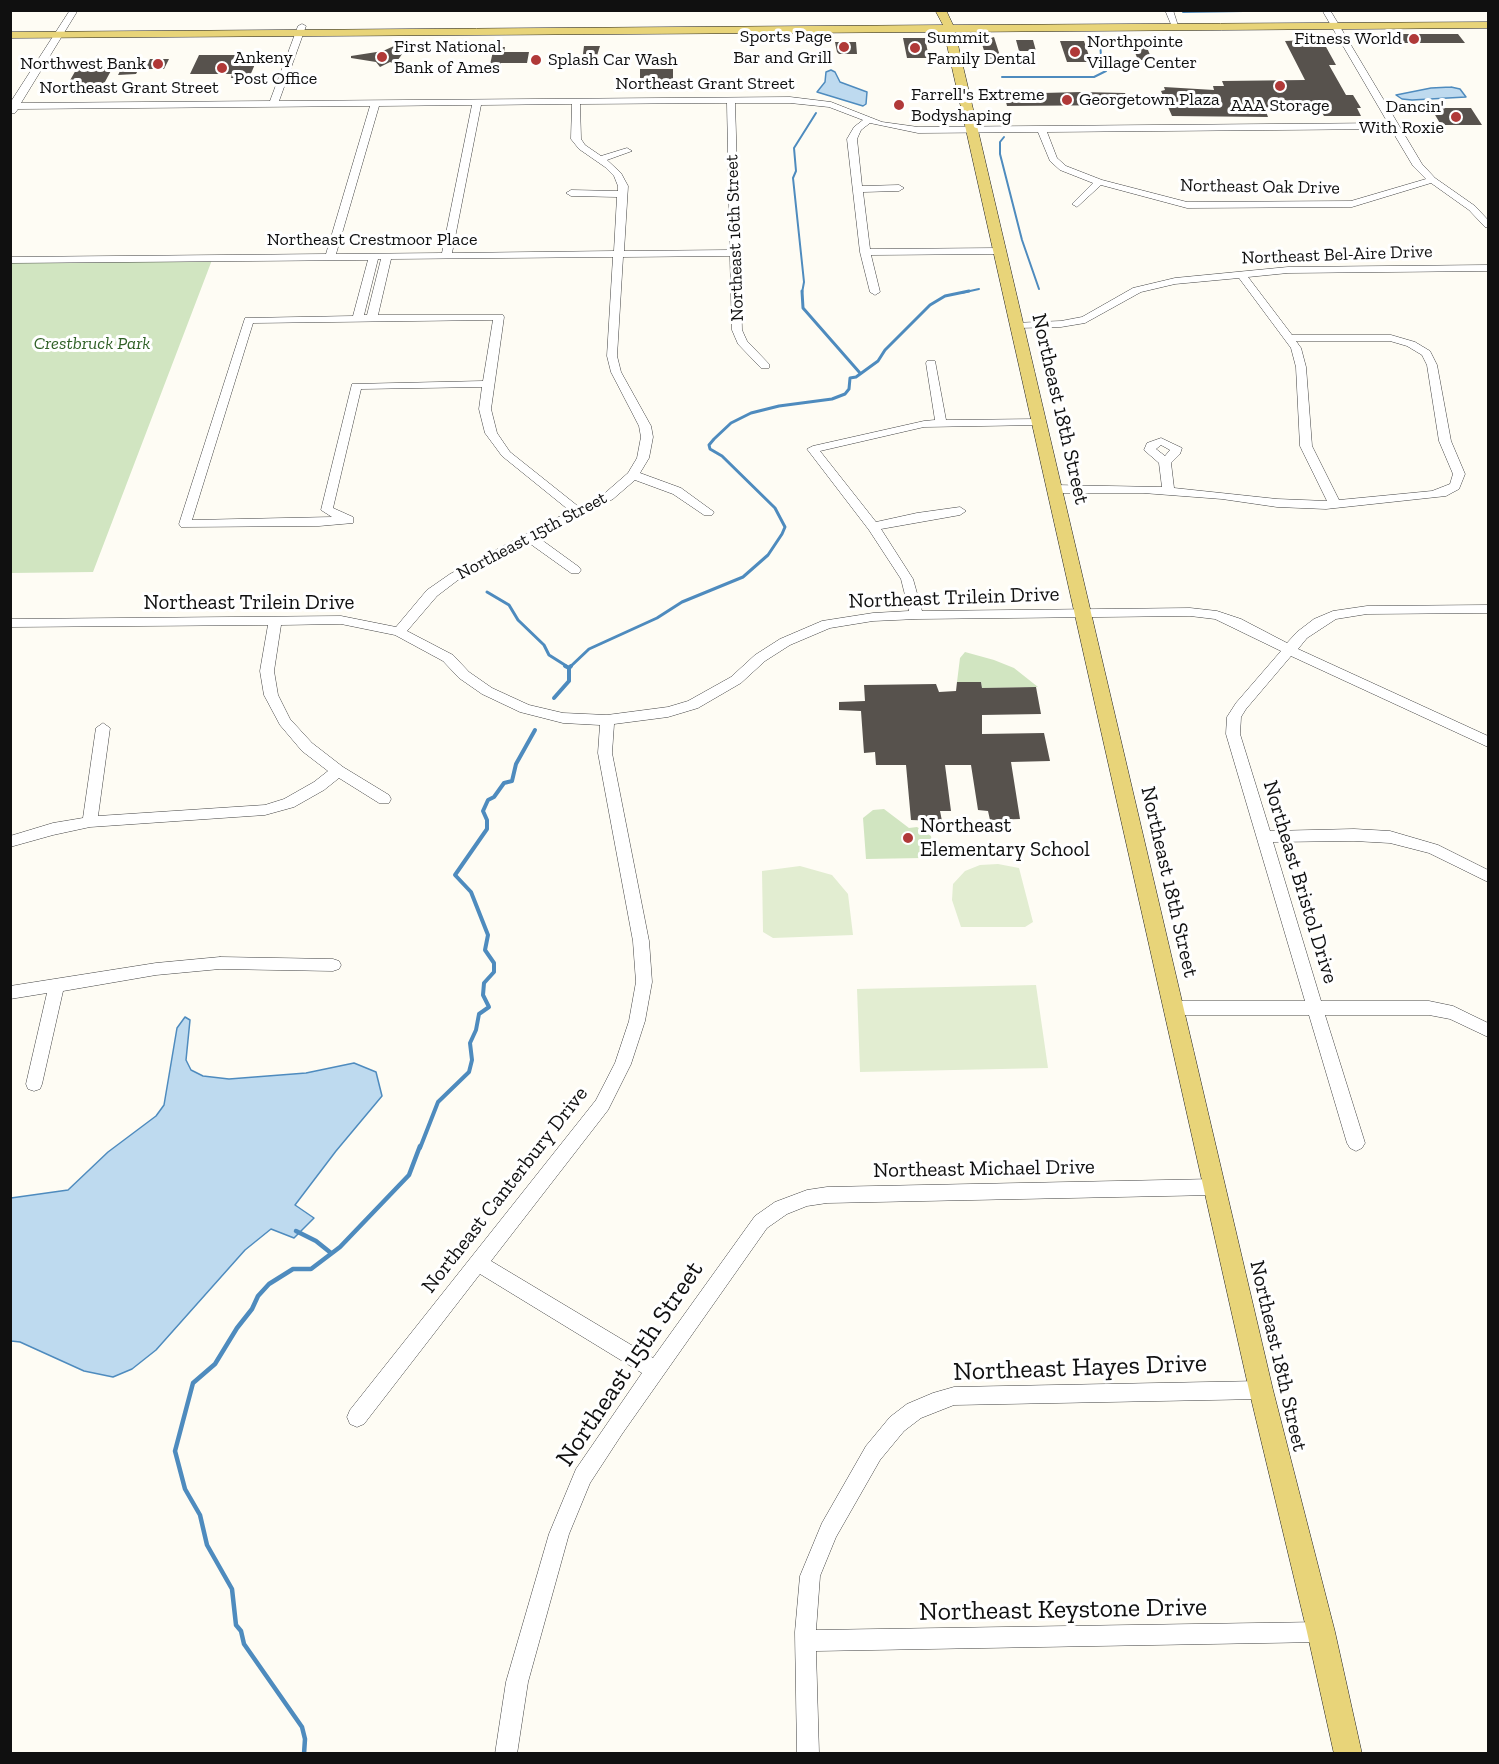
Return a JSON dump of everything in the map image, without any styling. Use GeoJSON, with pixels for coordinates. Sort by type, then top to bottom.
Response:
{"type":"FeatureCollection","features":[{"type":"Feature","properties":{"kind":"main road"},"geometry":{"type":"LineString","coordinates":[[10,28],[61,31],[301,29],[947,17],[1488,19]]}},
{"type":"Feature","properties":{"kind":"main road","name":"Northeast 18th Street"},"geometry":{"type":"LineString","coordinates":[[947,17],[1214,1187],[1261,1390],[1322,1632],[1348,1754]]}},
{"type":"Feature","properties":{"kind":"main road"},"geometry":{"type":"LineString","coordinates":[[1331,19],[1488,25]]}},
{"type":"Feature","properties":{"kind":"main road"},"geometry":{"type":"LineString","coordinates":[[10,35],[61,31]]}},
{"type":"Feature","properties":{"kind":"street"},"geometry":{"type":"LineString","coordinates":[[12,108],[74,10]]}},
{"type":"Feature","properties":{"kind":"street"},"geometry":{"type":"LineString","coordinates":[[1331,19],[1418,166],[1432,180],[1472,208],[1488,225]]}},
{"type":"Feature","properties":{"kind":"street"},"geometry":{"type":"LineString","coordinates":[[274,103],[301,29]]}},
{"type":"Feature","properties":{"kind":"street","name":"Northeast 16th Street"},"geometry":{"type":"LineString","coordinates":[[731,100],[738,330],[742,342],[765,366]]}},
{"type":"Feature","properties":{"kind":"street","name":"Northeast 15th Street"},"geometry":{"type":"LineString","coordinates":[[399,632],[432,593],[454,577],[609,496],[633,475],[643,458],[647,437],[640,414],[619,378],[613,362],[623,186],[618,175],[602,159],[582,147],[576,139],[576,101]]}},
{"type":"Feature","properties":{"kind":"street","name":"Northeast Grant Street"},"geometry":{"type":"LineString","coordinates":[[12,108],[274,103],[810,101],[845,109],[869,120],[918,130],[1394,126]]}},
{"type":"Feature","properties":{"kind":"street"},"geometry":{"type":"LineString","coordinates":[[446,256],[477,102]]}},
{"type":"Feature","properties":{"kind":"street"},"geometry":{"type":"LineString","coordinates":[[330,257],[375,103]]}},
{"type":"Feature","properties":{"kind":"street"},"geometry":{"type":"LineString","coordinates":[[869,120],[856,129],[852,139],[866,252],[875,292]]}},
{"type":"Feature","properties":{"kind":"street","name":"Northeast Oak Drive"},"geometry":{"type":"LineString","coordinates":[[1042,130],[1055,162],[1068,170],[1099,182],[1187,205],[1352,204],[1432,180]]}},
{"type":"Feature","properties":{"kind":"street"},"geometry":{"type":"LineString","coordinates":[[602,159],[627,151]]}},
{"type":"Feature","properties":{"kind":"street"},"geometry":{"type":"LineString","coordinates":[[1077,204],[1099,182]]}},
{"type":"Feature","properties":{"kind":"street"},"geometry":{"type":"LineString","coordinates":[[858,189],[899,188]]}},
{"type":"Feature","properties":{"kind":"street"},"geometry":{"type":"LineString","coordinates":[[571,193],[623,194]]}},
{"type":"Feature","properties":{"kind":"street"},"geometry":{"type":"LineString","coordinates":[[1472,208],[1483,206]]}},
{"type":"Feature","properties":{"kind":"street"},"geometry":{"type":"LineString","coordinates":[[866,252],[1000,251]]}},
{"type":"Feature","properties":{"kind":"street","name":"Northeast Crestmoor Place"},"geometry":{"type":"LineString","coordinates":[[10,260],[734,254]]}},
{"type":"Feature","properties":{"kind":"street"},"geometry":{"type":"LineString","coordinates":[[372,318],[387,256]]}},
{"type":"Feature","properties":{"kind":"street"},"geometry":{"type":"LineString","coordinates":[[358,318],[374,257]]}},
{"type":"Feature","properties":{"kind":"street","name":"Northeast Bel-Aire Drive"},"geometry":{"type":"LineString","coordinates":[[1017,325],[1074,322],[1094,316],[1126,296],[1148,286],[1175,281],[1297,270],[1488,268]]}},
{"type":"Feature","properties":{"kind":"street"},"geometry":{"type":"LineString","coordinates":[[1241,274],[1296,348],[1301,367],[1306,446],[1335,505]]}},
{"type":"Feature","properties":{"kind":"street"},"geometry":{"type":"LineString","coordinates":[[327,510],[349,520],[185,524],[249,320],[499,317],[485,409],[487,422],[497,443],[516,464],[580,513]]}},
{"type":"Feature","properties":{"kind":"street"},"geometry":{"type":"LineString","coordinates":[[1055,494],[1132,497],[1169,492],[1222,495],[1294,504],[1335,505],[1442,493],[1455,486],[1458,481],[1457,467],[1443,433],[1431,359],[1411,344],[1378,337],[1289,338]]}},
{"type":"Feature","properties":{"kind":"street"},"geometry":{"type":"LineString","coordinates":[[931,363],[941,422]]}},
{"type":"Feature","properties":{"kind":"street"},"geometry":{"type":"LineString","coordinates":[[319,522],[327,510],[356,386],[489,384]]}},
{"type":"Feature","properties":{"kind":"street"},"geometry":{"type":"LineString","coordinates":[[917,615],[907,579],[873,527],[813,449],[907,426],[941,422],[1039,422]]}},
{"type":"Feature","properties":{"kind":"street"},"geometry":{"type":"LineString","coordinates":[[1165,462],[1169,492]]}},
{"type":"Feature","properties":{"kind":"street"},"geometry":{"type":"LineString","coordinates":[[633,475],[678,491],[708,513]]}},
{"type":"Feature","properties":{"kind":"street"},"geometry":{"type":"LineString","coordinates":[[873,527],[917,517],[960,511]]}},
{"type":"Feature","properties":{"kind":"street"},"geometry":{"type":"LineString","coordinates":[[531,538],[575,570]]}},
{"type":"Feature","properties":{"kind":"street","name":"Northeast Bristol Drive"},"geometry":{"type":"LineString","coordinates":[[1356,1143],[1233,734],[1234,717],[1289,650],[1319,622],[1334,615],[1349,611],[1488,609]]}},
{"type":"Feature","properties":{"kind":"street","name":"Northeast Trilein Drive"},"geometry":{"type":"LineString","coordinates":[[10,623],[341,620],[399,632],[448,658],[465,675],[487,691],[525,709],[563,717],[607,720],[668,712],[693,705],[727,686],[760,658],[785,642],[828,624],[873,617],[917,615],[1190,612],[1217,615],[1236,622],[1289,650],[1488,742]]}},
{"type":"Feature","properties":{"kind":"street"},"geometry":{"type":"LineString","coordinates":[[275,621],[267,671],[271,695],[285,722],[307,747],[338,771],[384,799]]}},
{"type":"Feature","properties":{"kind":"street","name":"Northeast Canterbury Drive"},"geometry":{"type":"LineString","coordinates":[[357,1417],[602,1105],[623,1064],[637,1021],[644,982],[641,941],[605,753],[607,720]]}},
{"type":"Feature","properties":{"kind":"street"},"geometry":{"type":"LineString","coordinates":[[90,822],[103,728]]}},
{"type":"Feature","properties":{"kind":"street"},"geometry":{"type":"LineString","coordinates":[[10,842],[53,829],[90,822],[265,810],[289,803],[319,786],[338,771]]}},
{"type":"Feature","properties":{"kind":"street"},"geometry":{"type":"LineString","coordinates":[[1264,837],[1354,834],[1390,837],[1432,849],[1488,876]]}},
{"type":"Feature","properties":{"kind":"street"},"geometry":{"type":"LineString","coordinates":[[10,993],[156,969],[220,963],[333,966]]}},
{"type":"Feature","properties":{"kind":"street"},"geometry":{"type":"LineString","coordinates":[[34,1084],[56,987]]}},
{"type":"Feature","properties":{"kind":"street"},"geometry":{"type":"LineString","coordinates":[[1173,1008],[1429,1008],[1453,1013],[1488,1030]]}},
{"type":"Feature","properties":{"kind":"street","name":"Northeast Michael Drive"},"geometry":{"type":"LineString","coordinates":[[761,1222],[781,1208],[807,1198],[827,1195],[1214,1187]]}},
{"type":"Feature","properties":{"kind":"street","name":"Northeast 15th Street"},"geometry":{"type":"LineString","coordinates":[[506,1754],[517,1682],[560,1534],[583,1476],[761,1222]]}},
{"type":"Feature","properties":{"kind":"street"},"geometry":{"type":"LineString","coordinates":[[478,1263],[655,1371]]}},
{"type":"Feature","properties":{"kind":"street","name":"Northeast Hayes Drive"},"geometry":{"type":"LineString","coordinates":[[805,1641],[806,1604],[810,1576],[818,1552],[878,1446],[897,1424],[914,1411],[954,1396],[975,1394],[1261,1390]]}},
{"type":"Feature","properties":{"kind":"street","name":"Northeast Keystone Drive"},"geometry":{"type":"LineString","coordinates":[[805,1641],[1322,1632]]}},
{"type":"Feature","properties":{"kind":"street"},"geometry":{"type":"LineString","coordinates":[[805,1641],[808,1754]]}},
{"type":"Feature","properties":{"kind":"green space","name":"Crestbruck Park"},"geometry":{"type":"Polygon","coordinates":[[[212,260],[93,572],[11,573],[10,263],[212,260]]]}},
{"type":"Feature","properties":{"kind":"green space"},"geometry":{"type":"Polygon","coordinates":[[[965,652],[1014,668],[1038,687],[982,688],[981,682],[957,682],[960,658],[965,652]]]}},
{"type":"Feature","properties":{"kind":"green space"},"geometry":{"type":"Polygon","coordinates":[[[884,809],[909,828],[917,827],[931,836],[933,850],[922,858],[866,859],[863,818],[873,810],[884,809]]]}},
{"type":"Feature","properties":{"kind":"green space"},"geometry":{"type":"Polygon","coordinates":[[[998,864],[1019,868],[1033,922],[1025,927],[961,927],[952,900],[953,884],[965,871],[980,865],[998,864]]]}},
{"type":"Feature","properties":{"kind":"green space"},"geometry":{"type":"Polygon","coordinates":[[[800,866],[832,875],[848,894],[853,935],[773,938],[763,932],[762,871],[800,866]]]}},
{"type":"Feature","properties":{"kind":"green space"},"geometry":{"type":"Polygon","coordinates":[[[1036,985],[1048,1068],[860,1072],[857,989],[1036,985]]]}},
{"type":"Feature","properties":{"kind":"water"},"geometry":{"type":"Polygon","coordinates":[[[831,70],[835,72],[840,82],[867,92],[866,104],[863,106],[817,92],[825,82],[826,72],[831,70]]]}},
{"type":"Feature","properties":{"kind":"water"},"geometry":{"type":"Polygon","coordinates":[[[1431,88],[1460,89],[1466,97],[1412,100],[1402,99],[1396,95],[1431,88]]]}},
{"type":"Feature","properties":{"kind":"water"},"geometry":{"type":"Polygon","coordinates":[[[185,1017],[190,1020],[186,1060],[191,1070],[203,1076],[229,1079],[306,1073],[354,1063],[376,1072],[382,1096],[295,1205],[314,1218],[294,1238],[271,1229],[245,1250],[156,1350],[132,1369],[113,1377],[84,1371],[20,1342],[11,1341],[11,1198],[68,1190],[108,1152],[156,1116],[164,1105],[177,1028],[185,1017]]]}},
{"type":"Feature","properties":{"kind":"building","name":"Fitness World"},"geometry":{"type":"Polygon","coordinates":[[[1391,34],[1458,34],[1465,43],[1391,43],[1391,34]]]}},
{"type":"Feature","properties":{"kind":"building"},"geometry":{"type":"Polygon","coordinates":[[[1309,36],[1320,36],[1336,65],[1329,65],[1346,95],[1353,95],[1361,108],[1357,108],[1361,116],[1324,116],[1320,109],[1265,109],[1268,117],[1172,116],[1161,91],[1165,90],[1164,87],[1214,90],[1213,86],[1224,86],[1222,81],[1305,80],[1285,41],[1311,40],[1309,36]]]}},
{"type":"Feature","properties":{"kind":"building"},"geometry":{"type":"Polygon","coordinates":[[[994,37],[1000,56],[987,60],[981,41],[994,37]]]}},
{"type":"Feature","properties":{"kind":"building","name":"Summit Family Dental"},"geometry":{"type":"Polygon","coordinates":[[[903,38],[925,38],[929,58],[907,58],[903,38]]]}},
{"type":"Feature","properties":{"kind":"building"},"geometry":{"type":"Polygon","coordinates":[[[1016,40],[1033,40],[1036,51],[1019,51],[1016,40]]]}},
{"type":"Feature","properties":{"kind":"building"},"geometry":{"type":"Polygon","coordinates":[[[1130,40],[1144,40],[1152,60],[1138,60],[1130,40]]]}},
{"type":"Feature","properties":{"kind":"building","name":"Northpointe Village Center"},"geometry":{"type":"Polygon","coordinates":[[[1060,41],[1084,41],[1091,62],[1067,62],[1060,41]]]}},
{"type":"Feature","properties":{"kind":"building","name":"Sports Page Bar and Grill"},"geometry":{"type":"Polygon","coordinates":[[[835,42],[856,42],[857,54],[839,54],[835,42]]]}},
{"type":"Feature","properties":{"kind":"building","name":"First National Bank of Ames"},"geometry":{"type":"Polygon","coordinates":[[[394,46],[398,51],[405,50],[395,64],[390,62],[380,67],[376,62],[351,58],[351,56],[383,51],[394,46]]]}},
{"type":"Feature","properties":{"kind":"building"},"geometry":{"type":"Polygon","coordinates":[[[584,46],[600,46],[595,62],[582,62],[584,46]]]}},
{"type":"Feature","properties":{"kind":"building"},"geometry":{"type":"Polygon","coordinates":[[[494,47],[505,47],[504,52],[529,52],[527,63],[501,63],[500,69],[489,69],[494,47]]]}},
{"type":"Feature","properties":{"kind":"building","name":"Ankeny Post Office"},"geometry":{"type":"Polygon","coordinates":[[[199,55],[259,55],[249,78],[231,78],[232,74],[190,74],[199,55]]]}},
{"type":"Feature","properties":{"kind":"building","name":"Northwest Bank"},"geometry":{"type":"Polygon","coordinates":[[[150,59],[169,59],[164,69],[145,69],[150,59]]]}},
{"type":"Feature","properties":{"kind":"building"},"geometry":{"type":"Polygon","coordinates":[[[124,63],[142,63],[136,74],[118,75],[124,63]]]}},
{"type":"Feature","properties":{"kind":"building"},"geometry":{"type":"Polygon","coordinates":[[[113,67],[100,91],[64,91],[77,68],[113,67]]]}},
{"type":"Feature","properties":{"kind":"building"},"geometry":{"type":"Polygon","coordinates":[[[640,69],[673,69],[673,85],[640,85],[640,69]]]}},
{"type":"Feature","properties":{"kind":"building","name":"Georgetown Plaza"},"geometry":{"type":"Polygon","coordinates":[[[1125,93],[1129,105],[1007,106],[1004,94],[1125,93]]]}},
{"type":"Feature","properties":{"kind":"building","name":"Dancin' With Roxie"},"geometry":{"type":"Polygon","coordinates":[[[1431,108],[1471,108],[1482,125],[1441,125],[1431,108]]]}},
{"type":"Feature","properties":{"kind":"building","name":"Northeast Elementary School"},"geometry":{"type":"Polygon","coordinates":[[[957,682],[981,682],[982,688],[1036,687],[1041,714],[982,715],[982,734],[1044,733],[1050,761],[1011,762],[1020,819],[990,820],[988,811],[978,810],[971,765],[945,765],[951,811],[940,811],[942,821],[911,820],[906,765],[876,765],[875,752],[864,753],[861,711],[839,710],[839,702],[865,701],[864,685],[936,684],[939,692],[956,691],[957,682]]]}},
{"type":"Feature","properties":{"kind":"waterway"},"geometry":{"type":"LineString","coordinates":[[1400,10],[1435,10]]}},
{"type":"Feature","properties":{"kind":"waterway"},"geometry":{"type":"LineString","coordinates":[[1463,10],[1488,11]]}},
{"type":"Feature","properties":{"kind":"waterway"},"geometry":{"type":"LineString","coordinates":[[1183,12],[1244,11]]}},
{"type":"Feature","properties":{"kind":"waterway"},"geometry":{"type":"LineString","coordinates":[[1002,77],[1094,77],[1106,71],[1101,56],[1100,42]]}},
{"type":"Feature","properties":{"kind":"waterway"},"geometry":{"type":"LineString","coordinates":[[802,293],[804,282],[793,178],[796,171],[794,148],[816,113]]}},
{"type":"Feature","properties":{"kind":"waterway"},"geometry":{"type":"LineString","coordinates":[[1004,137],[1000,142],[1000,154],[1022,240],[1039,289]]}},
{"type":"Feature","properties":{"kind":"waterway"},"geometry":{"type":"LineString","coordinates":[[961,293],[979,289]]}},
{"type":"Feature","properties":{"kind":"waterway"},"geometry":{"type":"LineString","coordinates":[[570,667],[589,649],[657,618],[682,602],[743,577],[768,555],[782,534],[785,527],[775,508],[722,456],[710,449],[709,445],[714,439],[731,423],[751,413],[779,406],[832,399],[845,394],[849,389],[850,378],[856,377],[878,361],[885,350],[930,305],[945,296],[969,291]]}},
{"type":"Feature","properties":{"kind":"waterway"},"geometry":{"type":"LineString","coordinates":[[802,293],[803,308],[860,373]]}},
{"type":"Feature","properties":{"kind":"waterway"},"geometry":{"type":"LineString","coordinates":[[487,592],[509,605],[518,620],[544,645],[549,655],[568,667]]}},
{"type":"Feature","properties":{"kind":"waterway"},"geometry":{"type":"LineString","coordinates":[[565,666],[569,668]]}},
{"type":"Feature","properties":{"kind":"waterway"},"geometry":{"type":"LineString","coordinates":[[554,698],[569,681],[569,668]]}},
{"type":"Feature","properties":{"kind":"waterway"},"geometry":{"type":"LineString","coordinates":[[420,1148],[438,1102],[469,1072],[472,1060],[470,1043],[476,1030],[479,1014],[489,1007],[483,995],[484,983],[494,972],[494,963],[485,950],[488,935],[471,892],[455,875],[487,829],[487,820],[483,811],[488,800],[494,797],[504,783],[512,781],[516,764],[535,730]]}},
{"type":"Feature","properties":{"kind":"waterway"},"geometry":{"type":"LineString","coordinates":[[304,1754],[305,1739],[302,1727],[244,1644],[241,1631],[236,1625],[232,1589],[207,1545],[200,1515],[185,1489],[175,1451],[193,1383],[215,1364],[237,1328],[252,1309],[258,1296],[269,1284],[293,1269],[311,1269],[340,1247],[409,1175],[420,1146]]}},
{"type":"Feature","properties":{"kind":"waterway"},"geometry":{"type":"LineString","coordinates":[[296,1231],[316,1241],[331,1253]]}},
{"type":"Feature","properties":{"kind":"place","name":"Fitness World"},"geometry":{"type":"Point","coordinates":[1414,39]}},
{"type":"Feature","properties":{"kind":"place","name":"Sports Page Bar and Grill"},"geometry":{"type":"Point","coordinates":[844,47]}},
{"type":"Feature","properties":{"kind":"place","name":"Summit Family Dental"},"geometry":{"type":"Point","coordinates":[915,48]}},
{"type":"Feature","properties":{"kind":"place","name":"Northpointe Village Center"},"geometry":{"type":"Point","coordinates":[1075,52]}},
{"type":"Feature","properties":{"kind":"place","name":"First National Bank of Ames"},"geometry":{"type":"Point","coordinates":[382,57]}},
{"type":"Feature","properties":{"kind":"place","name":"Splash Car Wash"},"geometry":{"type":"Point","coordinates":[536,60]}},
{"type":"Feature","properties":{"kind":"place","name":"Northwest Bank"},"geometry":{"type":"Point","coordinates":[158,64]}},
{"type":"Feature","properties":{"kind":"place","name":"Ankeny Post Office"},"geometry":{"type":"Point","coordinates":[222,68]}},
{"type":"Feature","properties":{"kind":"place","name":"AAA Storage"},"geometry":{"type":"Point","coordinates":[1280,86]}},
{"type":"Feature","properties":{"kind":"place","name":"Georgetown Plaza"},"geometry":{"type":"Point","coordinates":[1067,100]}},
{"type":"Feature","properties":{"kind":"place","name":"Farrell's Extreme Bodyshaping"},"geometry":{"type":"Point","coordinates":[899,105]}},
{"type":"Feature","properties":{"kind":"place","name":"Dancin' With Roxie"},"geometry":{"type":"Point","coordinates":[1456,117]}},
{"type":"Feature","properties":{"kind":"place","name":"Northeast Elementary School"},"geometry":{"type":"Point","coordinates":[908,838]}}]}
